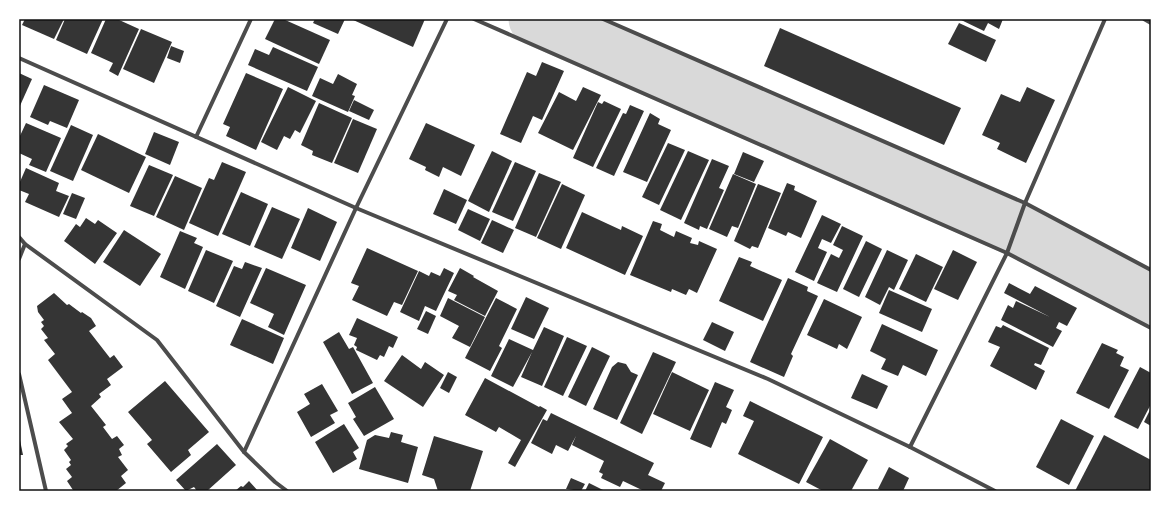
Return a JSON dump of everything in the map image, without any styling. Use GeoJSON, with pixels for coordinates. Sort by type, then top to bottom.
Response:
{"type":"FeatureCollection","features":[{"type":"Feature","properties":{"kind":"street"},"geometry":{"type":"LineString","coordinates":[[196,137],[250,19]]}},
{"type":"Feature","properties":{"kind":"street"},"geometry":{"type":"LineString","coordinates":[[244,452],[356,208],[446,19]]}},
{"type":"Feature","properties":{"kind":"street"},"geometry":{"type":"LineString","coordinates":[[474,19],[1007,253],[1151,328]]}},
{"type":"Feature","properties":{"kind":"street"},"geometry":{"type":"LineString","coordinates":[[603,19],[1025,203],[1151,270]]}},
{"type":"Feature","properties":{"kind":"street"},"geometry":{"type":"LineString","coordinates":[[910,447],[1007,253],[1025,203],[1105,19]]}},
{"type":"Feature","properties":{"kind":"street"},"geometry":{"type":"LineString","coordinates":[[1144,19],[1151,23]]}},
{"type":"Feature","properties":{"kind":"street"},"geometry":{"type":"LineString","coordinates":[[19,58],[356,208],[768,379],[910,447],[995,491]]}},
{"type":"Feature","properties":{"kind":"street"},"geometry":{"type":"LineString","coordinates":[[19,237],[25,244],[157,340],[244,452],[274,482],[287,491]]}},
{"type":"Feature","properties":{"kind":"street"},"geometry":{"type":"LineString","coordinates":[[19,258],[25,244]]}},
{"type":"Feature","properties":{"kind":"street"},"geometry":{"type":"LineString","coordinates":[[19,374],[46,491]]}},
{"type":"Feature","properties":{"kind":"building"},"geometry":{"type":"Polygon","coordinates":[[[25,19],[64,19],[54,39],[22,25],[25,19]]]}},
{"type":"Feature","properties":{"kind":"building"},"geometry":{"type":"Polygon","coordinates":[[[65,19],[103,19],[87,54],[56,40],[65,19]]]}},
{"type":"Feature","properties":{"kind":"building"},"geometry":{"type":"Polygon","coordinates":[[[106,19],[117,19],[139,29],[118,76],[109,71],[113,63],[91,53],[106,19]]]}},
{"type":"Feature","properties":{"kind":"building"},"geometry":{"type":"Polygon","coordinates":[[[275,19],[283,19],[330,40],[319,64],[265,39],[275,19]]]}},
{"type":"Feature","properties":{"kind":"building"},"geometry":{"type":"Polygon","coordinates":[[[315,19],[345,19],[338,34],[313,23],[315,19]]]}},
{"type":"Feature","properties":{"kind":"building"},"geometry":{"type":"Polygon","coordinates":[[[351,19],[425,19],[413,47],[351,19]]]}},
{"type":"Feature","properties":{"kind":"building"},"geometry":{"type":"Polygon","coordinates":[[[959,19],[1003,19],[999,29],[988,23],[984,31],[959,19]]]}},
{"type":"Feature","properties":{"kind":"building"},"geometry":{"type":"Polygon","coordinates":[[[959,23],[996,40],[986,62],[948,44],[959,23]]]}},
{"type":"Feature","properties":{"kind":"building"},"geometry":{"type":"Polygon","coordinates":[[[780,28],[961,108],[944,145],[764,66],[780,28]]]}},
{"type":"Feature","properties":{"kind":"building"},"geometry":{"type":"Polygon","coordinates":[[[141,29],[172,42],[154,83],[123,69],[141,29]]]}},
{"type":"Feature","properties":{"kind":"building"},"geometry":{"type":"Polygon","coordinates":[[[171,46],[184,51],[180,63],[167,58],[171,46]]]}},
{"type":"Feature","properties":{"kind":"building"},"geometry":{"type":"Polygon","coordinates":[[[273,47],[318,67],[307,91],[248,65],[255,49],[269,55],[273,47]]]}},
{"type":"Feature","properties":{"kind":"building"},"geometry":{"type":"Polygon","coordinates":[[[542,62],[564,71],[542,120],[533,116],[521,143],[500,134],[527,72],[536,76],[542,62]]]}},
{"type":"Feature","properties":{"kind":"building"},"geometry":{"type":"Polygon","coordinates":[[[19,73],[32,79],[19,108],[19,73]]]}},
{"type":"Feature","properties":{"kind":"building"},"geometry":{"type":"Polygon","coordinates":[[[246,73],[283,89],[256,150],[226,136],[230,127],[223,124],[246,73]]]}},
{"type":"Feature","properties":{"kind":"building"},"geometry":{"type":"Polygon","coordinates":[[[338,74],[357,84],[352,95],[355,96],[348,112],[312,96],[320,78],[333,84],[338,74]]]}},
{"type":"Feature","properties":{"kind":"building"},"geometry":{"type":"Polygon","coordinates":[[[44,85],[79,100],[67,128],[50,121],[48,125],[30,117],[44,85]]]}},
{"type":"Feature","properties":{"kind":"building"},"geometry":{"type":"Polygon","coordinates":[[[288,87],[316,101],[300,133],[295,130],[290,139],[284,136],[277,150],[261,142],[288,87]]]}},
{"type":"Feature","properties":{"kind":"building"},"geometry":{"type":"Polygon","coordinates":[[[583,87],[601,95],[573,150],[538,133],[559,92],[576,101],[583,87]]]}},
{"type":"Feature","properties":{"kind":"building"},"geometry":{"type":"Polygon","coordinates":[[[1027,87],[1055,100],[1026,163],[997,149],[1000,143],[982,135],[1001,94],[1020,102],[1027,87]]]}},
{"type":"Feature","properties":{"kind":"building"},"geometry":{"type":"Polygon","coordinates":[[[354,100],[374,110],[369,120],[349,111],[354,100]]]}},
{"type":"Feature","properties":{"kind":"building"},"geometry":{"type":"Polygon","coordinates":[[[604,101],[621,109],[593,167],[573,158],[598,102],[602,104],[604,101]]]}},
{"type":"Feature","properties":{"kind":"building"},"geometry":{"type":"Polygon","coordinates":[[[319,103],[352,118],[332,163],[312,155],[313,151],[301,145],[319,103]]]}},
{"type":"Feature","properties":{"kind":"building"},"geometry":{"type":"Polygon","coordinates":[[[630,105],[644,111],[614,176],[596,168],[623,113],[626,114],[630,105]]]}},
{"type":"Feature","properties":{"kind":"building"},"geometry":{"type":"Polygon","coordinates":[[[650,113],[660,119],[658,124],[671,130],[647,182],[623,172],[650,113]]]}},
{"type":"Feature","properties":{"kind":"building"},"geometry":{"type":"Polygon","coordinates":[[[353,119],[377,129],[358,173],[334,163],[353,119]]]}},
{"type":"Feature","properties":{"kind":"building"},"geometry":{"type":"Polygon","coordinates":[[[26,123],[61,138],[46,172],[29,165],[32,159],[19,153],[19,138],[26,123]]]}},
{"type":"Feature","properties":{"kind":"building"},"geometry":{"type":"Polygon","coordinates":[[[426,123],[475,145],[461,176],[443,167],[439,177],[425,170],[426,167],[409,159],[426,123]]]}},
{"type":"Feature","properties":{"kind":"building"},"geometry":{"type":"Polygon","coordinates":[[[71,125],[93,135],[73,181],[50,171],[71,125]]]}},
{"type":"Feature","properties":{"kind":"building"},"geometry":{"type":"Polygon","coordinates":[[[154,132],[179,142],[170,165],[145,154],[154,132]]]}},
{"type":"Feature","properties":{"kind":"building"},"geometry":{"type":"Polygon","coordinates":[[[98,134],[146,157],[129,193],[81,170],[98,134]]]}},
{"type":"Feature","properties":{"kind":"building"},"geometry":{"type":"Polygon","coordinates":[[[668,143],[685,150],[659,205],[642,197],[668,143]]]}},
{"type":"Feature","properties":{"kind":"building"},"geometry":{"type":"Polygon","coordinates":[[[492,151],[512,161],[489,212],[468,201],[492,151]]]}},
{"type":"Feature","properties":{"kind":"building"},"geometry":{"type":"Polygon","coordinates":[[[688,151],[709,160],[681,220],[660,210],[688,151]]]}},
{"type":"Feature","properties":{"kind":"building"},"geometry":{"type":"Polygon","coordinates":[[[743,152],[764,161],[754,182],[734,174],[743,152]]]}},
{"type":"Feature","properties":{"kind":"building"},"geometry":{"type":"Polygon","coordinates":[[[712,159],[729,166],[719,188],[724,190],[707,229],[700,226],[699,230],[684,223],[712,159]]]}},
{"type":"Feature","properties":{"kind":"building"},"geometry":{"type":"Polygon","coordinates":[[[222,162],[246,172],[218,236],[189,223],[209,178],[214,180],[222,162]]]}},
{"type":"Feature","properties":{"kind":"building"},"geometry":{"type":"Polygon","coordinates":[[[515,162],[536,171],[513,221],[492,212],[515,162]]]}},
{"type":"Feature","properties":{"kind":"building"},"geometry":{"type":"Polygon","coordinates":[[[149,165],[173,175],[154,216],[130,206],[149,165]]]}},
{"type":"Feature","properties":{"kind":"building"},"geometry":{"type":"Polygon","coordinates":[[[26,168],[59,183],[56,191],[69,196],[59,217],[25,202],[29,194],[19,190],[19,184],[26,168]]]}},
{"type":"Feature","properties":{"kind":"building"},"geometry":{"type":"Polygon","coordinates":[[[539,173],[561,182],[536,237],[515,228],[539,173]]]}},
{"type":"Feature","properties":{"kind":"building"},"geometry":{"type":"Polygon","coordinates":[[[733,174],[756,184],[738,228],[732,226],[727,237],[709,229],[733,174]]]}},
{"type":"Feature","properties":{"kind":"building"},"geometry":{"type":"Polygon","coordinates":[[[175,176],[202,188],[184,230],[156,217],[175,176]]]}},
{"type":"Feature","properties":{"kind":"building"},"geometry":{"type":"Polygon","coordinates":[[[787,183],[795,186],[794,190],[817,201],[801,238],[788,232],[786,236],[768,228],[787,183]]]}},
{"type":"Feature","properties":{"kind":"building"},"geometry":{"type":"Polygon","coordinates":[[[562,184],[585,195],[561,249],[537,238],[562,184]]]}},
{"type":"Feature","properties":{"kind":"building"},"geometry":{"type":"Polygon","coordinates":[[[758,184],[781,193],[758,248],[752,246],[750,249],[734,241],[758,184]]]}},
{"type":"Feature","properties":{"kind":"building"},"geometry":{"type":"Polygon","coordinates":[[[444,189],[467,200],[456,224],[433,214],[444,189]]]}},
{"type":"Feature","properties":{"kind":"building"},"geometry":{"type":"Polygon","coordinates":[[[241,192],[268,204],[250,246],[222,234],[241,192]]]}},
{"type":"Feature","properties":{"kind":"building"},"geometry":{"type":"Polygon","coordinates":[[[72,193],[85,198],[76,219],[63,214],[72,193]]]}},
{"type":"Feature","properties":{"kind":"building"},"geometry":{"type":"Polygon","coordinates":[[[272,207],[300,219],[282,259],[254,247],[272,207]]]}},
{"type":"Feature","properties":{"kind":"building"},"geometry":{"type":"Polygon","coordinates":[[[308,208],[337,222],[320,261],[291,248],[308,208]]]}},
{"type":"Feature","properties":{"kind":"building"},"geometry":{"type":"Polygon","coordinates":[[[468,209],[490,219],[480,241],[458,230],[468,209]]]}},
{"type":"Feature","properties":{"kind":"building"},"geometry":{"type":"Polygon","coordinates":[[[582,212],[621,230],[622,226],[643,236],[625,275],[566,248],[582,212]]]}},
{"type":"Feature","properties":{"kind":"building"},"geometry":{"type":"Polygon","coordinates":[[[822,215],[841,224],[831,243],[822,239],[818,248],[827,252],[814,281],[795,272],[822,215]]]}},
{"type":"Feature","properties":{"kind":"building"},"geometry":{"type":"Polygon","coordinates":[[[86,218],[95,224],[98,220],[117,233],[95,264],[64,241],[76,224],[80,227],[86,218]]]}},
{"type":"Feature","properties":{"kind":"building"},"geometry":{"type":"Polygon","coordinates":[[[492,220],[514,230],[503,253],[481,243],[492,220]]]}},
{"type":"Feature","properties":{"kind":"building"},"geometry":{"type":"Polygon","coordinates":[[[653,221],[662,224],[660,230],[674,237],[676,231],[692,238],[690,243],[698,245],[699,241],[717,249],[697,293],[689,289],[686,295],[672,289],[671,292],[630,275],[653,221]]]}},
{"type":"Feature","properties":{"kind":"building"},"geometry":{"type":"Polygon","coordinates":[[[842,226],[863,236],[837,292],[817,283],[831,254],[839,258],[843,250],[833,245],[842,226]]]}},
{"type":"Feature","properties":{"kind":"building"},"geometry":{"type":"Polygon","coordinates":[[[124,230],[161,254],[140,286],[103,262],[124,230]]]}},
{"type":"Feature","properties":{"kind":"building"},"geometry":{"type":"Polygon","coordinates":[[[180,231],[197,238],[194,243],[203,247],[185,289],[160,277],[180,231]]]}},
{"type":"Feature","properties":{"kind":"building"},"geometry":{"type":"Polygon","coordinates":[[[866,241],[882,249],[859,297],[843,289],[866,241]]]}},
{"type":"Feature","properties":{"kind":"building"},"geometry":{"type":"Polygon","coordinates":[[[367,248],[418,271],[402,305],[394,302],[387,316],[352,300],[359,286],[351,283],[367,248]]]}},
{"type":"Feature","properties":{"kind":"building"},"geometry":{"type":"Polygon","coordinates":[[[206,250],[233,261],[214,303],[188,291],[206,250]]]}},
{"type":"Feature","properties":{"kind":"building"},"geometry":{"type":"Polygon","coordinates":[[[887,250],[908,260],[894,290],[889,287],[880,305],[865,297],[887,250]]]}},
{"type":"Feature","properties":{"kind":"building"},"geometry":{"type":"Polygon","coordinates":[[[953,250],[977,262],[958,300],[934,289],[953,250]]]}},
{"type":"Feature","properties":{"kind":"building"},"geometry":{"type":"Polygon","coordinates":[[[916,254],[943,267],[926,302],[899,289],[916,254]]]}},
{"type":"Feature","properties":{"kind":"building"},"geometry":{"type":"Polygon","coordinates":[[[739,257],[752,262],[750,266],[782,280],[763,321],[719,301],[739,257]]]}},
{"type":"Feature","properties":{"kind":"building"},"geometry":{"type":"Polygon","coordinates":[[[245,262],[262,268],[240,317],[216,306],[234,266],[242,269],[245,262]]]}},
{"type":"Feature","properties":{"kind":"building"},"geometry":{"type":"Polygon","coordinates":[[[266,268],[306,285],[284,335],[268,327],[274,314],[250,303],[266,268]]]}},
{"type":"Feature","properties":{"kind":"building"},"geometry":{"type":"Polygon","coordinates":[[[444,268],[454,273],[436,311],[425,306],[419,321],[400,312],[419,271],[429,276],[431,272],[440,276],[444,268]]]}},
{"type":"Feature","properties":{"kind":"building"},"geometry":{"type":"Polygon","coordinates":[[[460,268],[498,291],[485,316],[454,300],[457,295],[448,291],[460,268]]]}},
{"type":"Feature","properties":{"kind":"building"},"geometry":{"type":"Polygon","coordinates":[[[788,278],[808,287],[807,291],[818,296],[791,354],[793,356],[784,377],[750,362],[788,278]]]}},
{"type":"Feature","properties":{"kind":"building"},"geometry":{"type":"Polygon","coordinates":[[[1009,283],[1030,294],[1035,286],[1077,308],[1067,326],[1059,322],[1056,328],[1062,331],[1053,347],[1001,320],[1008,305],[1013,308],[1016,301],[1050,317],[1004,293],[1009,283]]]}},
{"type":"Feature","properties":{"kind":"building"},"geometry":{"type":"Polygon","coordinates":[[[889,290],[932,309],[922,332],[879,313],[889,290]]]}},
{"type":"Feature","properties":{"kind":"building"},"geometry":{"type":"Polygon","coordinates":[[[54,293],[67,305],[69,304],[91,318],[96,326],[89,331],[110,358],[114,355],[123,367],[107,379],[111,385],[99,394],[101,397],[91,406],[106,425],[103,427],[112,439],[117,436],[124,445],[119,449],[122,455],[118,457],[128,470],[121,476],[126,483],[116,491],[72,491],[73,490],[67,481],[72,477],[66,469],[71,465],[69,462],[71,460],[64,450],[68,446],[66,444],[73,439],[59,422],[72,413],[62,399],[72,392],[48,360],[55,354],[44,340],[48,338],[41,329],[44,326],[41,322],[44,320],[38,312],[37,306],[54,293]]]}},
{"type":"Feature","properties":{"kind":"building"},"geometry":{"type":"Polygon","coordinates":[[[526,297],[549,308],[534,339],[511,329],[526,297]]]}},
{"type":"Feature","properties":{"kind":"building"},"geometry":{"type":"Polygon","coordinates":[[[448,298],[485,317],[470,347],[452,338],[459,326],[440,316],[448,298]]]}},
{"type":"Feature","properties":{"kind":"building"},"geometry":{"type":"Polygon","coordinates":[[[496,298],[517,309],[499,346],[502,348],[490,371],[465,358],[496,298]]]}},
{"type":"Feature","properties":{"kind":"building"},"geometry":{"type":"Polygon","coordinates":[[[824,299],[862,317],[847,349],[839,344],[837,349],[807,335],[824,299]]]}},
{"type":"Feature","properties":{"kind":"building"},"geometry":{"type":"Polygon","coordinates":[[[426,311],[436,316],[428,334],[417,329],[426,311]]]}},
{"type":"Feature","properties":{"kind":"building"},"geometry":{"type":"Polygon","coordinates":[[[357,318],[398,337],[393,348],[389,346],[384,357],[380,355],[377,360],[356,350],[357,347],[354,345],[357,338],[349,335],[357,318]]]}},
{"type":"Feature","properties":{"kind":"building"},"geometry":{"type":"Polygon","coordinates":[[[242,319],[284,338],[273,364],[230,345],[242,319]]]}},
{"type":"Feature","properties":{"kind":"building"},"geometry":{"type":"Polygon","coordinates":[[[712,322],[734,332],[725,351],[703,340],[712,322]]]}},
{"type":"Feature","properties":{"kind":"building"},"geometry":{"type":"Polygon","coordinates":[[[882,324],[938,350],[926,376],[903,365],[898,376],[881,369],[886,359],[870,351],[882,324]]]}},
{"type":"Feature","properties":{"kind":"building"},"geometry":{"type":"Polygon","coordinates":[[[1003,325],[1049,348],[1041,365],[1035,363],[1034,365],[1045,371],[1036,390],[990,366],[1000,347],[988,342],[996,326],[1001,328],[1003,325]]]}},
{"type":"Feature","properties":{"kind":"building"},"geometry":{"type":"Polygon","coordinates":[[[544,327],[564,336],[542,386],[521,377],[532,352],[513,387],[491,376],[509,339],[533,350],[544,327]]]}},
{"type":"Feature","properties":{"kind":"building"},"geometry":{"type":"Polygon","coordinates":[[[339,332],[349,349],[353,347],[373,383],[352,394],[323,342],[339,332]]]}},
{"type":"Feature","properties":{"kind":"building"},"geometry":{"type":"Polygon","coordinates":[[[567,337],[587,346],[563,396],[544,387],[567,337]]]}},
{"type":"Feature","properties":{"kind":"building"},"geometry":{"type":"Polygon","coordinates":[[[1102,343],[1118,350],[1116,353],[1124,357],[1120,366],[1129,370],[1109,409],[1076,393],[1102,343]]]}},
{"type":"Feature","properties":{"kind":"building"},"geometry":{"type":"Polygon","coordinates":[[[592,347],[610,356],[586,406],[568,397],[592,347]]]}},
{"type":"Feature","properties":{"kind":"building"},"geometry":{"type":"Polygon","coordinates":[[[653,352],[676,362],[642,434],[620,423],[653,352]]]}},
{"type":"Feature","properties":{"kind":"building"},"geometry":{"type":"Polygon","coordinates":[[[402,355],[421,369],[425,362],[444,375],[423,407],[384,381],[402,355]]]}},
{"type":"Feature","properties":{"kind":"building"},"geometry":{"type":"Polygon","coordinates":[[[618,362],[626,364],[631,372],[638,375],[617,420],[593,409],[612,367],[618,362]]]}},
{"type":"Feature","properties":{"kind":"building"},"geometry":{"type":"Polygon","coordinates":[[[1140,367],[1151,373],[1151,404],[1138,429],[1114,417],[1140,367]]]}},
{"type":"Feature","properties":{"kind":"building"},"geometry":{"type":"Polygon","coordinates":[[[448,372],[457,377],[449,393],[440,388],[448,372]]]}},
{"type":"Feature","properties":{"kind":"building"},"geometry":{"type":"Polygon","coordinates":[[[672,372],[709,390],[690,431],[653,414],[672,372]]]}},
{"type":"Feature","properties":{"kind":"building"},"geometry":{"type":"Polygon","coordinates":[[[862,374],[888,386],[877,409],[851,398],[862,374]]]}},
{"type":"Feature","properties":{"kind":"building"},"geometry":{"type":"Polygon","coordinates":[[[485,378],[547,410],[515,467],[508,463],[521,440],[499,427],[496,432],[465,415],[485,378]]]}},
{"type":"Feature","properties":{"kind":"building"},"geometry":{"type":"Polygon","coordinates":[[[165,381],[209,432],[188,450],[191,455],[171,472],[147,444],[152,440],[128,412],[165,381]]]}},
{"type":"Feature","properties":{"kind":"building"},"geometry":{"type":"Polygon","coordinates":[[[715,382],[734,390],[726,407],[732,410],[726,424],[722,422],[711,448],[690,439],[715,382]]]}},
{"type":"Feature","properties":{"kind":"building"},"geometry":{"type":"Polygon","coordinates":[[[322,384],[338,411],[330,415],[335,423],[311,437],[297,412],[310,404],[304,394],[322,384]]]}},
{"type":"Feature","properties":{"kind":"building"},"geometry":{"type":"Polygon","coordinates":[[[375,387],[394,419],[364,436],[353,419],[356,417],[348,403],[375,387]]]}},
{"type":"Feature","properties":{"kind":"building"},"geometry":{"type":"Polygon","coordinates":[[[750,401],[823,437],[799,484],[738,454],[754,421],[743,416],[750,401]]]}},
{"type":"Feature","properties":{"kind":"building"},"geometry":{"type":"Polygon","coordinates":[[[1151,408],[1151,426],[1144,422],[1151,408]]]}},
{"type":"Feature","properties":{"kind":"building"},"geometry":{"type":"Polygon","coordinates":[[[551,413],[654,463],[648,475],[665,483],[661,491],[644,491],[623,481],[620,487],[601,478],[603,474],[599,472],[604,461],[572,445],[576,436],[568,451],[556,445],[552,454],[531,443],[543,419],[547,421],[551,413]]]}},
{"type":"Feature","properties":{"kind":"building"},"geometry":{"type":"Polygon","coordinates":[[[1061,419],[1094,436],[1069,485],[1036,467],[1061,419]]]}},
{"type":"Feature","properties":{"kind":"building"},"geometry":{"type":"Polygon","coordinates":[[[344,424],[359,448],[353,452],[357,459],[333,473],[315,442],[344,424]]]}},
{"type":"Feature","properties":{"kind":"building"},"geometry":{"type":"Polygon","coordinates":[[[391,432],[403,435],[401,442],[418,447],[408,483],[359,469],[367,440],[375,435],[389,438],[391,432]]]}},
{"type":"Feature","properties":{"kind":"building"},"geometry":{"type":"Polygon","coordinates":[[[19,435],[23,455],[19,455],[19,435]]]}},
{"type":"Feature","properties":{"kind":"building"},"geometry":{"type":"Polygon","coordinates":[[[1104,435],[1151,460],[1151,488],[1149,491],[1075,491],[1104,435]]]}},
{"type":"Feature","properties":{"kind":"building"},"geometry":{"type":"Polygon","coordinates":[[[434,436],[483,451],[470,491],[438,491],[434,479],[422,475],[434,436]]]}},
{"type":"Feature","properties":{"kind":"building"},"geometry":{"type":"Polygon","coordinates":[[[830,439],[868,460],[851,491],[823,491],[806,482],[830,439]]]}},
{"type":"Feature","properties":{"kind":"building"},"geometry":{"type":"Polygon","coordinates":[[[217,444],[236,465],[207,491],[197,491],[194,487],[186,491],[176,480],[217,444]]]}},
{"type":"Feature","properties":{"kind":"building"},"geometry":{"type":"Polygon","coordinates":[[[889,467],[909,478],[903,491],[883,491],[878,489],[889,467]]]}},
{"type":"Feature","properties":{"kind":"building"},"geometry":{"type":"Polygon","coordinates":[[[571,478],[585,484],[581,491],[566,489],[571,478]]]}},
{"type":"Feature","properties":{"kind":"building"},"geometry":{"type":"Polygon","coordinates":[[[249,481],[258,491],[235,491],[241,486],[243,487],[249,481]]]}},
{"type":"Feature","properties":{"kind":"building"},"geometry":{"type":"Polygon","coordinates":[[[589,483],[605,491],[585,491],[589,483]]]}},
{"type":"Feature","properties":{"kind":"waterway"},"geometry":{"type":"LineString","coordinates":[[535,19],[1030,236],[1151,298]]}}]}
